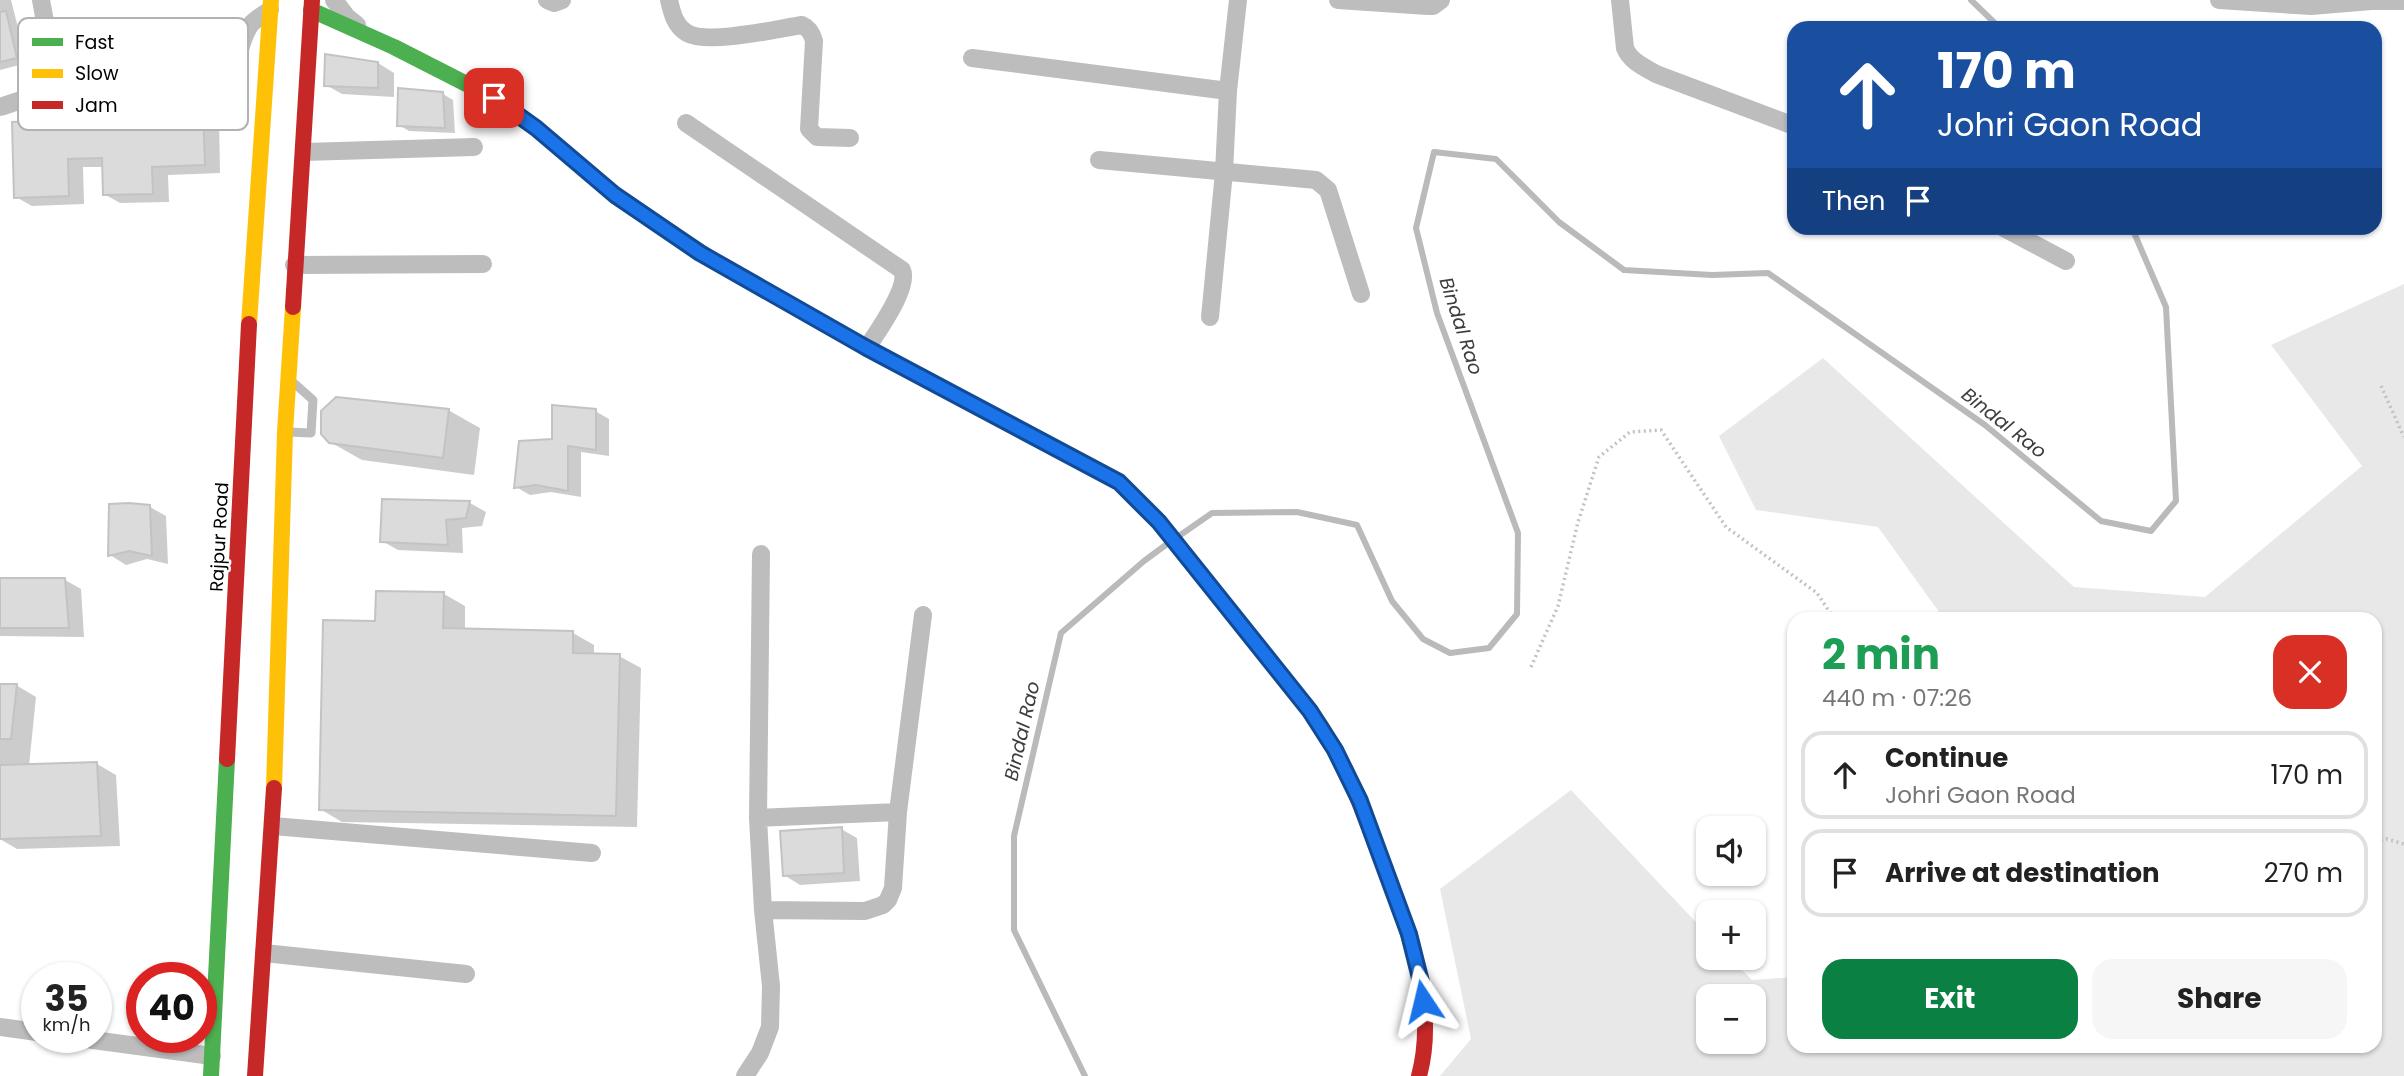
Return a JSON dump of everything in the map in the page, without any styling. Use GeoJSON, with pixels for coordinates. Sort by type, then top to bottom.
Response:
{"type":"FeatureCollection","features":[{"type":"Feature","properties":{"kind":"main road","name":"Rajpur Road"},"geometry":{"type":"LineString","coordinates":[[211,1076],[254,234],[270,5]]}},
{"type":"Feature","properties":{"kind":"main road"},"geometry":{"type":"LineString","coordinates":[[255,1076],[273,825],[285,432],[311,5],[494,98],[536,128],[615,195],[700,253],[867,348],[1119,482],[1159,522],[1310,711],[1335,750],[1360,801],[1409,934],[1421,982],[1426,1048],[1419,1076]]}},
{"type":"Feature","properties":{"kind":"street"},"geometry":{"type":"LineString","coordinates":[[41,0],[44,18]]}},
{"type":"Feature","properties":{"kind":"street"},"geometry":{"type":"LineString","coordinates":[[334,0],[347,17],[373,38]]}},
{"type":"Feature","properties":{"kind":"street"},"geometry":{"type":"LineString","coordinates":[[547,0],[554,3],[562,0]]}},
{"type":"Feature","properties":{"kind":"street"},"geometry":{"type":"LineString","coordinates":[[669,0],[674,18],[680,27],[688,34],[700,38],[802,24],[806,27],[814,41],[810,129],[817,137],[850,138]]}},
{"type":"Feature","properties":{"kind":"street"},"geometry":{"type":"LineString","coordinates":[[1210,317],[1238,0]]}},
{"type":"Feature","properties":{"kind":"street"},"geometry":{"type":"LineString","coordinates":[[1338,0],[1428,6],[1441,0]]}},
{"type":"Feature","properties":{"kind":"street"},"geometry":{"type":"LineString","coordinates":[[1620,0],[1625,48],[1627,54],[1636,62],[1656,74],[1787,123]]}},
{"type":"Feature","properties":{"kind":"street"},"geometry":{"type":"LineString","coordinates":[[2219,0],[2311,6],[2404,1]]}},
{"type":"Feature","properties":{"kind":"street"},"geometry":{"type":"LineString","coordinates":[[248,28],[270,5]]}},
{"type":"Feature","properties":{"kind":"street"},"geometry":{"type":"LineString","coordinates":[[972,58],[1228,91]]}},
{"type":"Feature","properties":{"kind":"street"},"geometry":{"type":"LineString","coordinates":[[0,107],[18,101]]}},
{"type":"Feature","properties":{"kind":"street"},"geometry":{"type":"LineString","coordinates":[[686,122],[902,270],[905,280],[902,288],[867,348]]}},
{"type":"Feature","properties":{"kind":"street"},"geometry":{"type":"LineString","coordinates":[[304,152],[474,147]]}},
{"type":"Feature","properties":{"kind":"street"},"geometry":{"type":"LineString","coordinates":[[1099,160],[1316,180],[1324,185],[1330,196],[1361,294]]}},
{"type":"Feature","properties":{"kind":"street"},"geometry":{"type":"LineString","coordinates":[[2017,235],[2066,261]]}},
{"type":"Feature","properties":{"kind":"street"},"geometry":{"type":"LineString","coordinates":[[294,265],[483,264]]}},
{"type":"Feature","properties":{"kind":"street"},"geometry":{"type":"LineString","coordinates":[[745,1076],[760,1053],[770,1027],[771,986],[763,910],[758,818],[761,554]]}},
{"type":"Feature","properties":{"kind":"street"},"geometry":{"type":"LineString","coordinates":[[763,910],[865,911],[883,905],[888,900],[892,888],[898,812],[923,615]]}},
{"type":"Feature","properties":{"kind":"street"},"geometry":{"type":"LineString","coordinates":[[758,818],[898,812]]}},
{"type":"Feature","properties":{"kind":"street"},"geometry":{"type":"LineString","coordinates":[[273,825],[592,853]]}},
{"type":"Feature","properties":{"kind":"street"},"geometry":{"type":"LineString","coordinates":[[264,953],[466,974]]}},
{"type":"Feature","properties":{"kind":"street"},"geometry":{"type":"LineString","coordinates":[[0,1027],[21,1030]]}},
{"type":"Feature","properties":{"kind":"street"},"geometry":{"type":"LineString","coordinates":[[112,1043],[212,1056]]}},
{"type":"Feature","properties":{"kind":"lane"},"geometry":{"type":"LineString","coordinates":[[285,432],[311,433],[313,400],[288,378]]}},
{"type":"Feature","properties":{"kind":"path"},"geometry":{"type":"LineString","coordinates":[[2381,386],[2404,437]]}},
{"type":"Feature","properties":{"kind":"path"},"geometry":{"type":"LineString","coordinates":[[1531,667],[1558,606],[1578,522],[1599,457],[1630,432],[1661,430],[1726,527],[1817,593],[1830,612]]}},
{"type":"Feature","properties":{"kind":"path"},"geometry":{"type":"LineString","coordinates":[[2382,840],[2404,844]]}},
{"type":"Feature","properties":{"kind":"shaded area"},"geometry":{"type":"Polygon","coordinates":[[[2404,284],[2404,1076],[1440,1076],[1471,1039],[1440,889],[1571,790],[1696,922],[1696,970],[1742,970],[1752,980],[1787,978],[1787,1053],[2382,1053],[2382,612],[1939,612],[1878,527],[1756,510],[1719,436],[1823,358],[2074,587],[2205,597],[2362,466],[2271,345],[2404,284]]]}},
{"type":"Feature","properties":{"kind":"building"},"geometry":{"type":"Polygon","coordinates":[[[6,11],[17,58],[0,62],[0,12],[6,11]]]}},
{"type":"Feature","properties":{"kind":"building"},"geometry":{"type":"Polygon","coordinates":[[[325,54],[378,62],[378,88],[324,86],[325,54]]]}},
{"type":"Feature","properties":{"kind":"building"},"geometry":{"type":"Polygon","coordinates":[[[398,88],[443,92],[445,128],[397,126],[398,88]]]}},
{"type":"Feature","properties":{"kind":"building"},"geometry":{"type":"Polygon","coordinates":[[[12,122],[18,122],[18,130],[204,130],[205,165],[152,167],[153,194],[103,195],[102,158],[68,159],[69,196],[14,198],[12,122]]]}},
{"type":"Feature","properties":{"kind":"building"},"geometry":{"type":"Polygon","coordinates":[[[336,397],[449,409],[443,458],[329,443],[321,434],[321,411],[336,397]]]}},
{"type":"Feature","properties":{"kind":"building"},"geometry":{"type":"Polygon","coordinates":[[[552,405],[596,409],[596,450],[568,446],[568,491],[536,485],[514,488],[519,441],[552,439],[552,405]]]}},
{"type":"Feature","properties":{"kind":"building"},"geometry":{"type":"Polygon","coordinates":[[[382,499],[470,501],[466,518],[446,520],[448,545],[380,542],[382,499]]]}},
{"type":"Feature","properties":{"kind":"building"},"geometry":{"type":"Polygon","coordinates":[[[109,504],[150,505],[152,556],[129,551],[108,556],[109,504]]]}},
{"type":"Feature","properties":{"kind":"building"},"geometry":{"type":"Polygon","coordinates":[[[0,578],[65,578],[69,628],[0,628],[0,578]]]}},
{"type":"Feature","properties":{"kind":"building"},"geometry":{"type":"Polygon","coordinates":[[[376,591],[444,592],[443,628],[573,631],[573,653],[620,654],[616,816],[319,810],[323,620],[375,621],[376,591]]]}},
{"type":"Feature","properties":{"kind":"building"},"geometry":{"type":"Polygon","coordinates":[[[0,684],[17,684],[11,739],[0,739],[0,684]]]}},
{"type":"Feature","properties":{"kind":"building"},"geometry":{"type":"Polygon","coordinates":[[[97,762],[101,836],[0,839],[0,765],[97,762]]]}},
{"type":"Feature","properties":{"kind":"building"},"geometry":{"type":"Polygon","coordinates":[[[842,827],[844,873],[783,876],[780,831],[842,827]]]}},
{"type":"Feature","properties":{"kind":"waterway","name":"Bindal Rao"},"geometry":{"type":"LineString","coordinates":[[1971,0],[1993,21]]}},
{"type":"Feature","properties":{"kind":"waterway","name":"Bindal Rao"},"geometry":{"type":"LineString","coordinates":[[1179,536],[1212,513],[1297,512],[1357,525],[1392,601],[1423,639],[1450,653],[1489,648],[1517,614],[1518,533],[1437,313],[1416,228],[1434,152],[1496,159],[1559,222],[1624,270],[1712,275],[1768,273],[1985,425],[2101,521],[2151,531],[2176,501],[2166,307],[2135,235]]}},
{"type":"Feature","properties":{"kind":"waterway","name":"Bindal Rao"},"geometry":{"type":"LineString","coordinates":[[1085,1076],[1014,930],[1014,836],[1061,633],[1167,544]]}},
{"type":"Feature","properties":{"kind":"traffic: fast"},"geometry":{"type":"LineString","coordinates":[[311,10],[394,47],[494,98],[536,128],[615,196],[719,264]]}},
{"type":"Feature","properties":{"kind":"traffic: fast"},"geometry":{"type":"LineString","coordinates":[[211,1076],[227,759]]}},
{"type":"Feature","properties":{"kind":"traffic: slow"},"geometry":{"type":"LineString","coordinates":[[249,324],[271,0]]}},
{"type":"Feature","properties":{"kind":"traffic: slow"},"geometry":{"type":"LineString","coordinates":[[274,788],[285,432],[293,307]]}},
{"type":"Feature","properties":{"kind":"traffic: slow"},"geometry":{"type":"LineString","coordinates":[[1074,458],[1119,482],[1159,522],[1306,706],[1321,726],[1345,769]]}},
{"type":"Feature","properties":{"kind":"traffic: jam"},"geometry":{"type":"LineString","coordinates":[[293,307],[312,0]]}},
{"type":"Feature","properties":{"kind":"traffic: jam"},"geometry":{"type":"LineString","coordinates":[[719,264],[867,348],[1074,458]]}},
{"type":"Feature","properties":{"kind":"traffic: jam"},"geometry":{"type":"LineString","coordinates":[[227,759],[249,324]]}},
{"type":"Feature","properties":{"kind":"traffic: jam"},"geometry":{"type":"LineString","coordinates":[[1345,769],[1394,893],[1418,970],[1425,1023],[1419,1076]]}},
{"type":"Feature","properties":{"kind":"traffic: jam"},"geometry":{"type":"LineString","coordinates":[[255,1076],[274,788]]}},
{"type":"Feature","properties":{"kind":"route"},"geometry":{"type":"LineString","coordinates":[[494,98],[536,128],[615,195],[700,253],[867,348],[1119,482],[1134,496],[1159,522],[1310,711],[1335,750],[1360,801],[1409,934],[1423,1001]]}}]}
